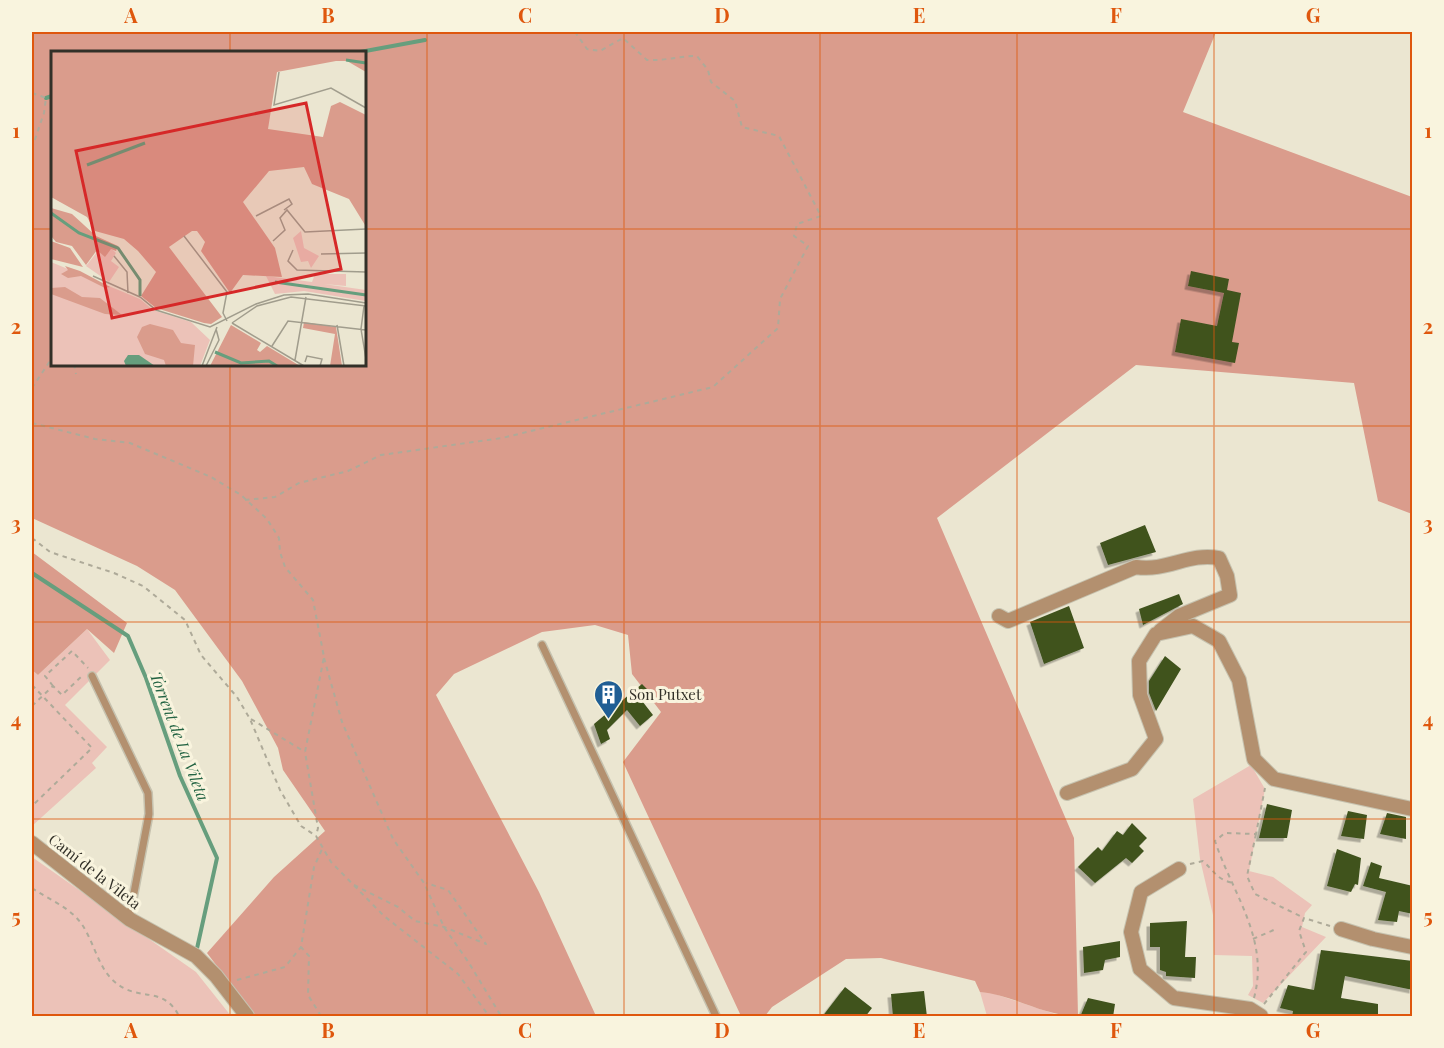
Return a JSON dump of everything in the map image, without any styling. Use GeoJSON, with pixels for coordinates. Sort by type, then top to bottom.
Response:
{"type":"FeatureCollection","features":[{"type":"Feature","properties":{"kind":"street"},"geometry":{"type":"LineString","coordinates":[[999,616],[1008,621],[1136,567],[1153,570],[1203,555],[1219,558],[1227,576],[1230,595],[1179,616],[1156,634],[1139,661],[1140,695],[1156,739],[1132,769],[1067,793]]}},
{"type":"Feature","properties":{"kind":"street"},"geometry":{"type":"LineString","coordinates":[[1156,634],[1193,626],[1219,641],[1239,680],[1254,759],[1274,779],[1413,809]]}},
{"type":"Feature","properties":{"kind":"street","name":"Camí de la Vileta"},"geometry":{"type":"LineString","coordinates":[[32,843],[129,920],[195,956],[223,985],[247,1017]]}},
{"type":"Feature","properties":{"kind":"street"},"geometry":{"type":"LineString","coordinates":[[1179,868],[1141,892],[1131,932],[1140,969],[1174,998],[1256,1013]]}},
{"type":"Feature","properties":{"kind":"street"},"geometry":{"type":"LineString","coordinates":[[1341,929],[1373,939],[1413,947]]}},
{"type":"Feature","properties":{"kind":"lane"},"geometry":{"type":"LineString","coordinates":[[542,645],[716,1017]]}},
{"type":"Feature","properties":{"kind":"lane"},"geometry":{"type":"LineString","coordinates":[[92,676],[148,793],[149,814],[129,920]]}},
{"type":"Feature","properties":{"kind":"path"},"geometry":{"type":"LineString","coordinates":[[245,500],[275,497],[299,483],[348,471],[381,455],[502,438],[712,387],[778,328],[780,299],[808,246],[794,236],[797,224],[821,216],[779,136],[742,127],[735,101],[711,82],[708,70],[698,56],[675,56],[667,61],[647,60],[623,38],[600,51],[587,49],[575,32]]}},
{"type":"Feature","properties":{"kind":"path"},"geometry":{"type":"LineString","coordinates":[[691,32],[710,32]]}},
{"type":"Feature","properties":{"kind":"path"},"geometry":{"type":"LineString","coordinates":[[32,93],[46,98],[44,113],[32,148]]}},
{"type":"Feature","properties":{"kind":"path"},"geometry":{"type":"LineString","coordinates":[[32,388],[51,360]]}},
{"type":"Feature","properties":{"kind":"path"},"geometry":{"type":"LineString","coordinates":[[74,366],[76,374]]}},
{"type":"Feature","properties":{"kind":"path"},"geometry":{"type":"LineString","coordinates":[[32,423],[95,439],[130,443],[211,477],[245,500],[273,528],[279,538],[280,552],[285,567],[313,600],[324,657],[342,722],[393,839],[424,883],[444,927],[469,963],[501,1017]]}},
{"type":"Feature","properties":{"kind":"path"},"geometry":{"type":"LineString","coordinates":[[32,538],[50,552],[114,573],[159,597],[185,620],[201,654],[237,697],[250,719],[280,790],[301,826],[316,836],[331,862],[384,916],[458,974],[489,1017]]}},
{"type":"Feature","properties":{"kind":"path"},"geometry":{"type":"LineString","coordinates":[[72,651],[89,670],[62,695],[53,686],[45,676],[72,651]]}},
{"type":"Feature","properties":{"kind":"path"},"geometry":{"type":"LineString","coordinates":[[316,836],[318,828],[305,752],[324,657]]}},
{"type":"Feature","properties":{"kind":"path"},"geometry":{"type":"LineString","coordinates":[[32,685],[92,748],[32,806]]}},
{"type":"Feature","properties":{"kind":"path"},"geometry":{"type":"LineString","coordinates":[[32,706],[53,686]]}},
{"type":"Feature","properties":{"kind":"path"},"geometry":{"type":"LineString","coordinates":[[250,719],[305,752]]}},
{"type":"Feature","properties":{"kind":"path"},"geometry":{"type":"LineString","coordinates":[[1265,789],[1247,876],[1255,894],[1304,918],[1341,929]]}},
{"type":"Feature","properties":{"kind":"path"},"geometry":{"type":"LineString","coordinates":[[1256,834],[1225,833],[1215,841],[1234,883],[1253,939],[1258,981],[1256,1013]]}},
{"type":"Feature","properties":{"kind":"path"},"geometry":{"type":"LineString","coordinates":[[223,985],[285,967],[301,947],[314,867],[322,847]]}},
{"type":"Feature","properties":{"kind":"path"},"geometry":{"type":"LineString","coordinates":[[1199,860],[1203,861],[1223,881],[1234,883]]}},
{"type":"Feature","properties":{"kind":"path"},"geometry":{"type":"LineString","coordinates":[[352,884],[398,907],[415,921],[444,927],[486,944],[448,890],[424,883]]}},
{"type":"Feature","properties":{"kind":"path"},"geometry":{"type":"LineString","coordinates":[[32,888],[70,910],[82,926],[91,947],[115,983],[129,991],[163,997],[173,1005],[179,1017]]}},
{"type":"Feature","properties":{"kind":"path"},"geometry":{"type":"LineString","coordinates":[[1256,1013],[1306,952],[1299,931],[1304,918]]}},
{"type":"Feature","properties":{"kind":"path"},"geometry":{"type":"LineString","coordinates":[[1253,939],[1276,928]]}},
{"type":"Feature","properties":{"kind":"path"},"geometry":{"type":"LineString","coordinates":[[301,947],[309,956],[308,995],[321,1017]]}},
{"type":"Feature","properties":{"kind":"shaded area"},"geometry":{"type":"Polygon","coordinates":[[[32,32],[1216,32],[1183,112],[1412,197],[1412,514],[1378,501],[1354,383],[1136,365],[937,518],[1074,838],[1078,1016],[1053,1013],[1005,997],[980,992],[975,981],[881,958],[846,959],[772,1007],[765,1016],[741,1016],[623,762],[661,712],[632,674],[628,635],[595,625],[542,632],[454,674],[436,695],[539,892],[596,1016],[255,1016],[207,953],[274,877],[325,831],[283,770],[278,748],[242,681],[175,590],[137,566],[32,518],[32,32]]]}},
{"type":"Feature","properties":{"kind":"shaded area"},"geometry":{"type":"Polygon","coordinates":[[[32,552],[127,623],[114,653],[87,629],[38,675],[32,670],[32,552]]]}},
{"type":"Feature","properties":{"kind":"shaded area"},"geometry":{"type":"Polygon","coordinates":[[[87,629],[110,660],[65,705],[107,747],[92,763],[96,768],[32,826],[32,670],[38,675],[87,629]]]}},
{"type":"Feature","properties":{"kind":"shaded area"},"geometry":{"type":"Polygon","coordinates":[[[1251,765],[1265,789],[1249,871],[1273,877],[1312,905],[1305,913],[1302,927],[1326,937],[1263,1003],[1248,995],[1253,986],[1252,956],[1214,955],[1213,915],[1200,859],[1193,799],[1251,765]]]}},
{"type":"Feature","properties":{"kind":"shaded area"},"geometry":{"type":"Polygon","coordinates":[[[32,857],[196,972],[231,1016],[32,1016],[32,857]]]}},
{"type":"Feature","properties":{"kind":"shaded area"},"geometry":{"type":"Polygon","coordinates":[[[980,992],[992,993],[1061,1016],[987,1016],[980,992]]]}},
{"type":"Feature","properties":{"kind":"building"},"geometry":{"type":"Polygon","coordinates":[[[1191,271],[1229,279],[1227,290],[1241,293],[1232,342],[1239,343],[1235,363],[1175,352],[1181,319],[1217,326],[1224,293],[1188,286],[1191,271]]]}},
{"type":"Feature","properties":{"kind":"building"},"geometry":{"type":"Polygon","coordinates":[[[1145,525],[1156,552],[1108,565],[1100,543],[1145,525]]]}},
{"type":"Feature","properties":{"kind":"building"},"geometry":{"type":"Polygon","coordinates":[[[1179,594],[1183,604],[1143,625],[1139,609],[1179,594]]]}},
{"type":"Feature","properties":{"kind":"building"},"geometry":{"type":"Polygon","coordinates":[[[1069,606],[1084,648],[1044,664],[1030,622],[1069,606]]]}},
{"type":"Feature","properties":{"kind":"building"},"geometry":{"type":"Polygon","coordinates":[[[1165,656],[1181,669],[1156,711],[1149,693],[1149,681],[1165,656]]]}},
{"type":"Feature","properties":{"kind":"building","name":"Son Putxet"},"geometry":{"type":"Polygon","coordinates":[[[642,684],[647,689],[639,697],[653,715],[640,726],[627,710],[607,730],[610,739],[601,744],[594,724],[642,684]]]}},
{"type":"Feature","properties":{"kind":"building"},"geometry":{"type":"Polygon","coordinates":[[[1267,804],[1292,810],[1287,838],[1259,838],[1267,804]]]}},
{"type":"Feature","properties":{"kind":"building"},"geometry":{"type":"Polygon","coordinates":[[[1348,811],[1367,815],[1364,839],[1341,836],[1348,811]]]}},
{"type":"Feature","properties":{"kind":"building"},"geometry":{"type":"Polygon","coordinates":[[[1387,813],[1406,817],[1406,839],[1380,834],[1387,813]]]}},
{"type":"Feature","properties":{"kind":"building"},"geometry":{"type":"Polygon","coordinates":[[[1132,823],[1147,838],[1139,846],[1144,851],[1132,863],[1126,858],[1095,883],[1078,867],[1098,847],[1102,851],[1117,831],[1123,835],[1132,823]]]}},
{"type":"Feature","properties":{"kind":"building"},"geometry":{"type":"Polygon","coordinates":[[[1337,849],[1361,858],[1358,885],[1355,884],[1351,892],[1327,886],[1337,849]]]}},
{"type":"Feature","properties":{"kind":"building"},"geometry":{"type":"Polygon","coordinates":[[[1371,862],[1382,866],[1379,878],[1413,886],[1413,914],[1399,911],[1397,922],[1378,920],[1386,892],[1363,886],[1371,862]]]}},
{"type":"Feature","properties":{"kind":"building"},"geometry":{"type":"Polygon","coordinates":[[[1187,921],[1185,957],[1196,957],[1195,978],[1166,976],[1166,972],[1160,970],[1160,947],[1150,947],[1150,923],[1187,921]]]}},
{"type":"Feature","properties":{"kind":"building"},"geometry":{"type":"Polygon","coordinates":[[[1120,941],[1120,957],[1105,960],[1103,970],[1084,973],[1083,947],[1120,941]]]}},
{"type":"Feature","properties":{"kind":"building"},"geometry":{"type":"Polygon","coordinates":[[[1321,950],[1413,961],[1413,990],[1345,976],[1341,998],[1378,1004],[1378,1017],[1292,1017],[1293,1011],[1280,1008],[1288,985],[1314,990],[1321,950]]]}},
{"type":"Feature","properties":{"kind":"building"},"geometry":{"type":"Polygon","coordinates":[[[845,987],[872,1008],[865,1017],[822,1017],[845,987]]]}},
{"type":"Feature","properties":{"kind":"building"},"geometry":{"type":"Polygon","coordinates":[[[924,991],[927,1017],[893,1017],[891,994],[924,991]]]}},
{"type":"Feature","properties":{"kind":"building"},"geometry":{"type":"Polygon","coordinates":[[[1088,998],[1115,1004],[1113,1017],[1080,1017],[1088,998]]]}},
{"type":"Feature","properties":{"kind":"waterway"},"geometry":{"type":"LineString","coordinates":[[365,51],[425,40]]}},
{"type":"Feature","properties":{"kind":"waterway"},"geometry":{"type":"LineString","coordinates":[[46,98],[51,96]]}},
{"type":"Feature","properties":{"kind":"waterway","name":"Torrent de La Vileta"},"geometry":{"type":"LineString","coordinates":[[32,573],[128,636],[146,678],[180,776],[217,858],[196,953]]}},
{"type":"Feature","properties":{"kind":"place","name":"Son Putxet"},"geometry":{"type":"Point","coordinates":[608,720]}}]}
